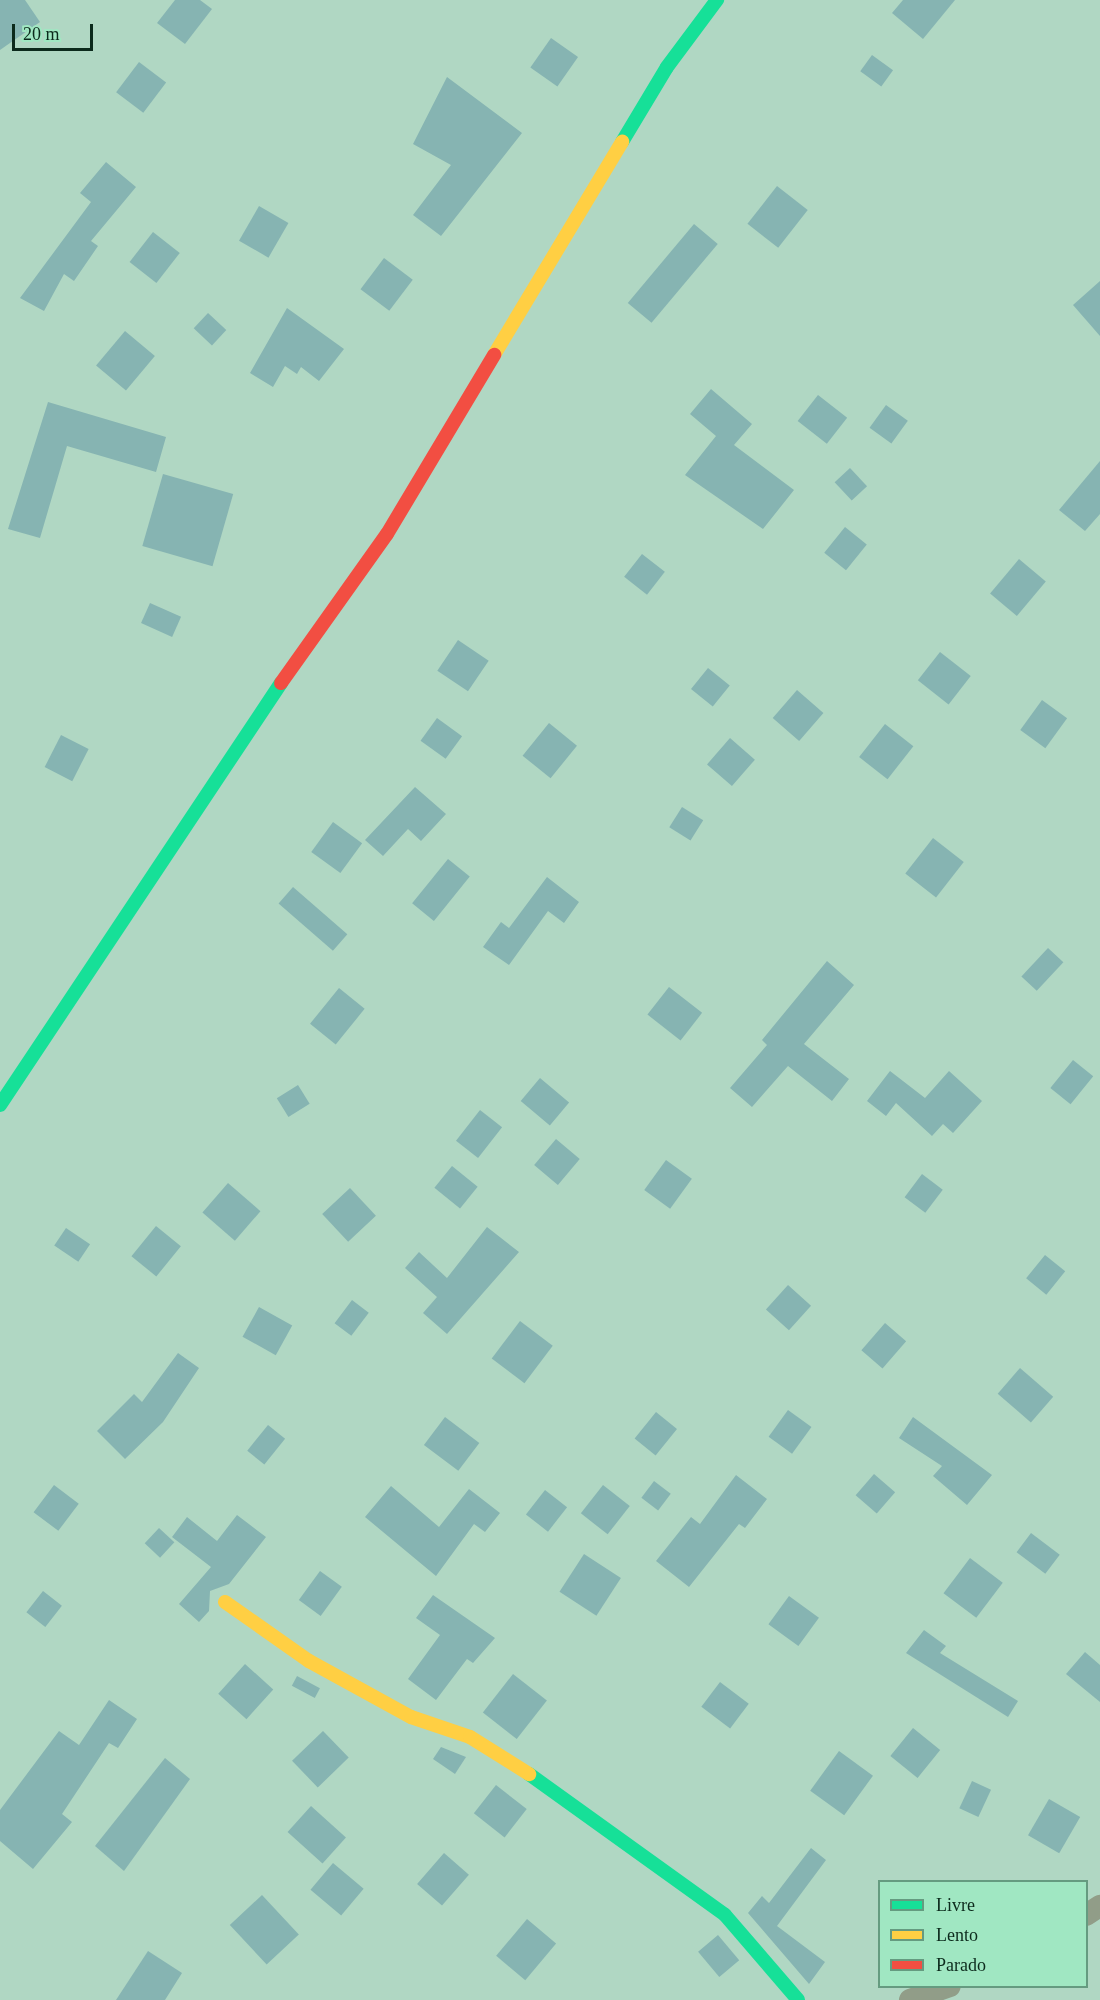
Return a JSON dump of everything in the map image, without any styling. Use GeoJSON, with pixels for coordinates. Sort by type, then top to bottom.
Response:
{"type":"FeatureCollection","features":[{"type":"Feature","properties":{"kind":"main road"},"geometry":{"type":"LineString","coordinates":[[0,1105],[254,720],[387,534],[667,67],[717,0]]}},
{"type":"Feature","properties":{"kind":"main road"},"geometry":{"type":"LineString","coordinates":[[225,1602],[309,1661],[411,1717],[470,1737],[577,1804],[725,1915],[798,2000]]}},
{"type":"Feature","properties":{"kind":"street"},"geometry":{"type":"LineString","coordinates":[[910,2000],[944,1988]]}},
{"type":"Feature","properties":{"kind":"building"},"geometry":{"type":"Polygon","coordinates":[[[0,0],[25,0],[40,22],[0,50],[0,0]]]}},
{"type":"Feature","properties":{"kind":"building"},"geometry":{"type":"Polygon","coordinates":[[[175,0],[200,0],[212,9],[185,44],[157,23],[175,0]]]}},
{"type":"Feature","properties":{"kind":"building"},"geometry":{"type":"Polygon","coordinates":[[[903,0],[955,0],[923,39],[892,13],[903,0]]]}},
{"type":"Feature","properties":{"kind":"building"},"geometry":{"type":"Polygon","coordinates":[[[551,38],[578,57],[557,86],[530,67],[551,38]]]}},
{"type":"Feature","properties":{"kind":"building"},"geometry":{"type":"Polygon","coordinates":[[[872,55],[893,70],[881,86],[860,71],[872,55]]]}},
{"type":"Feature","properties":{"kind":"building"},"geometry":{"type":"Polygon","coordinates":[[[139,62],[166,82],[143,113],[116,92],[139,62]]]}},
{"type":"Feature","properties":{"kind":"building"},"geometry":{"type":"Polygon","coordinates":[[[447,77],[522,133],[441,236],[413,215],[451,165],[413,144],[447,77]]]}},
{"type":"Feature","properties":{"kind":"building"},"geometry":{"type":"Polygon","coordinates":[[[106,162],[136,187],[91,241],[98,246],[74,281],[64,274],[44,311],[20,298],[91,202],[80,193],[106,162]]]}},
{"type":"Feature","properties":{"kind":"building"},"geometry":{"type":"Polygon","coordinates":[[[777,186],[808,210],[778,248],[747,224],[777,186]]]}},
{"type":"Feature","properties":{"kind":"building"},"geometry":{"type":"Polygon","coordinates":[[[259,206],[288,223],[268,258],[239,241],[259,206]]]}},
{"type":"Feature","properties":{"kind":"building"},"geometry":{"type":"Polygon","coordinates":[[[694,224],[718,244],[652,323],[628,303],[694,224]]]}},
{"type":"Feature","properties":{"kind":"building"},"geometry":{"type":"Polygon","coordinates":[[[153,232],[180,253],[156,283],[130,262],[153,232]]]}},
{"type":"Feature","properties":{"kind":"building"},"geometry":{"type":"Polygon","coordinates":[[[384,258],[413,280],[389,311],[361,289],[384,258]]]}},
{"type":"Feature","properties":{"kind":"building"},"geometry":{"type":"Polygon","coordinates":[[[1100,281],[1100,336],[1073,305],[1100,281]]]}},
{"type":"Feature","properties":{"kind":"building"},"geometry":{"type":"Polygon","coordinates":[[[287,308],[344,349],[319,381],[301,367],[297,374],[285,366],[273,387],[250,373],[287,308]]]}},
{"type":"Feature","properties":{"kind":"building"},"geometry":{"type":"Polygon","coordinates":[[[208,313],[226,330],[212,345],[194,328],[208,313]]]}},
{"type":"Feature","properties":{"kind":"building"},"geometry":{"type":"Polygon","coordinates":[[[125,331],[155,356],[126,391],[96,365],[125,331]]]}},
{"type":"Feature","properties":{"kind":"building"},"geometry":{"type":"Polygon","coordinates":[[[711,389],[752,424],[734,445],[794,490],[763,529],[685,475],[716,436],[690,414],[711,389]]]}},
{"type":"Feature","properties":{"kind":"building"},"geometry":{"type":"Polygon","coordinates":[[[818,395],[847,418],[827,444],[798,421],[818,395]]]}},
{"type":"Feature","properties":{"kind":"building"},"geometry":{"type":"Polygon","coordinates":[[[48,402],[166,437],[156,472],[67,446],[40,538],[8,529],[48,402]]]}},
{"type":"Feature","properties":{"kind":"building"},"geometry":{"type":"Polygon","coordinates":[[[886,405],[908,421],[891,444],[870,428],[886,405]]]}},
{"type":"Feature","properties":{"kind":"building"},"geometry":{"type":"Polygon","coordinates":[[[1100,461],[1100,514],[1085,531],[1059,510],[1100,461]]]}},
{"type":"Feature","properties":{"kind":"building"},"geometry":{"type":"Polygon","coordinates":[[[850,468],[867,486],[852,501],[835,482],[850,468]]]}},
{"type":"Feature","properties":{"kind":"building"},"geometry":{"type":"Polygon","coordinates":[[[163,474],[233,494],[212,566],[142,546],[163,474]]]}},
{"type":"Feature","properties":{"kind":"building"},"geometry":{"type":"Polygon","coordinates":[[[845,527],[867,545],[846,570],[824,553],[845,527]]]}},
{"type":"Feature","properties":{"kind":"building"},"geometry":{"type":"Polygon","coordinates":[[[642,554],[665,572],[647,595],[624,577],[642,554]]]}},
{"type":"Feature","properties":{"kind":"building"},"geometry":{"type":"Polygon","coordinates":[[[1019,559],[1046,581],[1017,616],[990,593],[1019,559]]]}},
{"type":"Feature","properties":{"kind":"building"},"geometry":{"type":"Polygon","coordinates":[[[150,603],[181,617],[172,637],[141,623],[150,603]]]}},
{"type":"Feature","properties":{"kind":"building"},"geometry":{"type":"Polygon","coordinates":[[[458,640],[489,661],[468,691],[437,671],[458,640]]]}},
{"type":"Feature","properties":{"kind":"building"},"geometry":{"type":"Polygon","coordinates":[[[940,652],[971,676],[949,704],[918,680],[940,652]]]}},
{"type":"Feature","properties":{"kind":"building"},"geometry":{"type":"Polygon","coordinates":[[[708,668],[730,686],[713,707],[691,689],[708,668]]]}},
{"type":"Feature","properties":{"kind":"building"},"geometry":{"type":"Polygon","coordinates":[[[797,690],[823,713],[799,741],[773,718],[797,690]]]}},
{"type":"Feature","properties":{"kind":"building"},"geometry":{"type":"Polygon","coordinates":[[[1042,700],[1067,718],[1045,748],[1020,730],[1042,700]]]}},
{"type":"Feature","properties":{"kind":"building"},"geometry":{"type":"Polygon","coordinates":[[[437,718],[462,736],[446,759],[421,741],[437,718]]]}},
{"type":"Feature","properties":{"kind":"building"},"geometry":{"type":"Polygon","coordinates":[[[549,723],[577,746],[551,778],[523,756],[549,723]]]}},
{"type":"Feature","properties":{"kind":"building"},"geometry":{"type":"Polygon","coordinates":[[[885,724],[913,746],[888,779],[859,757],[885,724]]]}},
{"type":"Feature","properties":{"kind":"building"},"geometry":{"type":"Polygon","coordinates":[[[61,735],[89,749],[72,781],[45,767],[61,735]]]}},
{"type":"Feature","properties":{"kind":"building"},"geometry":{"type":"Polygon","coordinates":[[[730,738],[755,760],[732,786],[707,764],[730,738]]]}},
{"type":"Feature","properties":{"kind":"building"},"geometry":{"type":"Polygon","coordinates":[[[415,787],[446,814],[421,841],[408,829],[383,856],[365,840],[415,787]]]}},
{"type":"Feature","properties":{"kind":"building"},"geometry":{"type":"Polygon","coordinates":[[[682,807],[703,820],[690,841],[669,827],[682,807]]]}},
{"type":"Feature","properties":{"kind":"building"},"geometry":{"type":"Polygon","coordinates":[[[333,822],[362,843],[340,873],[311,852],[333,822]]]}},
{"type":"Feature","properties":{"kind":"building"},"geometry":{"type":"Polygon","coordinates":[[[933,838],[964,862],[936,897],[905,873],[933,838]]]}},
{"type":"Feature","properties":{"kind":"building"},"geometry":{"type":"Polygon","coordinates":[[[448,859],[470,877],[434,921],[412,903],[448,859]]]}},
{"type":"Feature","properties":{"kind":"building"},"geometry":{"type":"Polygon","coordinates":[[[547,877],[579,902],[564,923],[548,911],[509,965],[483,947],[501,922],[509,928],[547,877]]]}},
{"type":"Feature","properties":{"kind":"building"},"geometry":{"type":"Polygon","coordinates":[[[293,887],[347,934],[333,951],[279,904],[293,887]]]}},
{"type":"Feature","properties":{"kind":"building"},"geometry":{"type":"Polygon","coordinates":[[[1048,948],[1063,962],[1037,991],[1021,977],[1048,948]]]}},
{"type":"Feature","properties":{"kind":"building"},"geometry":{"type":"Polygon","coordinates":[[[827,961],[854,985],[804,1044],[849,1079],[832,1101],[788,1066],[752,1107],[730,1088],[767,1045],[762,1040],[827,961]]]}},
{"type":"Feature","properties":{"kind":"building"},"geometry":{"type":"Polygon","coordinates":[[[669,987],[702,1013],[681,1040],[647,1015],[669,987]]]}},
{"type":"Feature","properties":{"kind":"building"},"geometry":{"type":"Polygon","coordinates":[[[339,988],[365,1009],[336,1045],[310,1024],[339,988]]]}},
{"type":"Feature","properties":{"kind":"building"},"geometry":{"type":"Polygon","coordinates":[[[1073,1060],[1093,1076],[1071,1104],[1050,1088],[1073,1060]]]}},
{"type":"Feature","properties":{"kind":"building"},"geometry":{"type":"Polygon","coordinates":[[[890,1071],[925,1098],[949,1071],[982,1101],[953,1133],[943,1124],[932,1136],[896,1103],[886,1116],[867,1101],[890,1071]]]}},
{"type":"Feature","properties":{"kind":"building"},"geometry":{"type":"Polygon","coordinates":[[[540,1078],[569,1102],[550,1125],[521,1101],[540,1078]]]}},
{"type":"Feature","properties":{"kind":"building"},"geometry":{"type":"Polygon","coordinates":[[[298,1085],[310,1104],[288,1117],[277,1098],[298,1085]]]}},
{"type":"Feature","properties":{"kind":"building"},"geometry":{"type":"Polygon","coordinates":[[[480,1110],[502,1127],[478,1158],[456,1141],[480,1110]]]}},
{"type":"Feature","properties":{"kind":"building"},"geometry":{"type":"Polygon","coordinates":[[[556,1139],[580,1159],[558,1185],[534,1165],[556,1139]]]}},
{"type":"Feature","properties":{"kind":"building"},"geometry":{"type":"Polygon","coordinates":[[[666,1160],[692,1179],[670,1209],[644,1190],[666,1160]]]}},
{"type":"Feature","properties":{"kind":"building"},"geometry":{"type":"Polygon","coordinates":[[[452,1166],[478,1187],[460,1209],[434,1188],[452,1166]]]}},
{"type":"Feature","properties":{"kind":"building"},"geometry":{"type":"Polygon","coordinates":[[[922,1174],[943,1190],[925,1213],[905,1197],[922,1174]]]}},
{"type":"Feature","properties":{"kind":"building"},"geometry":{"type":"Polygon","coordinates":[[[228,1183],[260,1211],[235,1241],[202,1212],[228,1183]]]}},
{"type":"Feature","properties":{"kind":"building"},"geometry":{"type":"Polygon","coordinates":[[[350,1188],[376,1216],[348,1242],[322,1214],[350,1188]]]}},
{"type":"Feature","properties":{"kind":"building"},"geometry":{"type":"Polygon","coordinates":[[[156,1226],[181,1246],[156,1276],[131,1256],[156,1226]]]}},
{"type":"Feature","properties":{"kind":"building"},"geometry":{"type":"Polygon","coordinates":[[[487,1227],[519,1252],[447,1334],[423,1313],[437,1297],[405,1268],[419,1252],[447,1278],[487,1227]]]}},
{"type":"Feature","properties":{"kind":"building"},"geometry":{"type":"Polygon","coordinates":[[[66,1228],[90,1244],[78,1262],[54,1245],[66,1228]]]}},
{"type":"Feature","properties":{"kind":"building"},"geometry":{"type":"Polygon","coordinates":[[[1045,1255],[1065,1271],[1046,1295],[1026,1278],[1045,1255]]]}},
{"type":"Feature","properties":{"kind":"building"},"geometry":{"type":"Polygon","coordinates":[[[788,1285],[811,1306],[789,1330],[766,1310],[788,1285]]]}},
{"type":"Feature","properties":{"kind":"building"},"geometry":{"type":"Polygon","coordinates":[[[352,1300],[369,1313],[351,1336],[335,1323],[352,1300]]]}},
{"type":"Feature","properties":{"kind":"building"},"geometry":{"type":"Polygon","coordinates":[[[259,1307],[292,1325],[276,1355],[243,1337],[259,1307]]]}},
{"type":"Feature","properties":{"kind":"building"},"geometry":{"type":"Polygon","coordinates":[[[520,1321],[553,1346],[524,1383],[492,1359],[520,1321]]]}},
{"type":"Feature","properties":{"kind":"building"},"geometry":{"type":"Polygon","coordinates":[[[885,1323],[906,1341],[883,1369],[861,1350],[885,1323]]]}},
{"type":"Feature","properties":{"kind":"building"},"geometry":{"type":"Polygon","coordinates":[[[178,1353],[199,1368],[163,1422],[125,1459],[97,1431],[134,1394],[142,1402],[178,1353]]]}},
{"type":"Feature","properties":{"kind":"building"},"geometry":{"type":"Polygon","coordinates":[[[1020,1368],[1053,1397],[1031,1423],[998,1394],[1020,1368]]]}},
{"type":"Feature","properties":{"kind":"building"},"geometry":{"type":"Polygon","coordinates":[[[788,1410],[811,1427],[792,1454],[769,1437],[788,1410]]]}},
{"type":"Feature","properties":{"kind":"building"},"geometry":{"type":"Polygon","coordinates":[[[656,1412],[677,1429],[656,1455],[635,1438],[656,1412]]]}},
{"type":"Feature","properties":{"kind":"building"},"geometry":{"type":"Polygon","coordinates":[[[445,1417],[479,1443],[458,1471],[424,1445],[445,1417]]]}},
{"type":"Feature","properties":{"kind":"building"},"geometry":{"type":"Polygon","coordinates":[[[913,1417],[992,1475],[967,1505],[933,1476],[942,1466],[899,1438],[913,1417]]]}},
{"type":"Feature","properties":{"kind":"building"},"geometry":{"type":"Polygon","coordinates":[[[268,1425],[285,1439],[264,1464],[247,1451],[268,1425]]]}},
{"type":"Feature","properties":{"kind":"building"},"geometry":{"type":"Polygon","coordinates":[[[874,1474],[895,1492],[877,1514],[856,1495],[874,1474]]]}},
{"type":"Feature","properties":{"kind":"building"},"geometry":{"type":"Polygon","coordinates":[[[736,1475],[767,1499],[745,1528],[739,1524],[689,1587],[656,1561],[691,1517],[700,1524],[736,1475]]]}},
{"type":"Feature","properties":{"kind":"building"},"geometry":{"type":"Polygon","coordinates":[[[654,1481],[671,1494],[658,1510],[641,1498],[654,1481]]]}},
{"type":"Feature","properties":{"kind":"building"},"geometry":{"type":"Polygon","coordinates":[[[54,1485],[79,1504],[58,1531],[34,1512],[54,1485]]]}},
{"type":"Feature","properties":{"kind":"building"},"geometry":{"type":"Polygon","coordinates":[[[603,1485],[630,1506],[608,1534],[581,1513],[603,1485]]]}},
{"type":"Feature","properties":{"kind":"building"},"geometry":{"type":"Polygon","coordinates":[[[391,1486],[439,1527],[469,1489],[500,1513],[485,1532],[474,1524],[436,1576],[365,1517],[391,1486]]]}},
{"type":"Feature","properties":{"kind":"building"},"geometry":{"type":"Polygon","coordinates":[[[545,1490],[567,1507],[548,1532],[526,1514],[545,1490]]]}},
{"type":"Feature","properties":{"kind":"building"},"geometry":{"type":"Polygon","coordinates":[[[237,1515],[266,1537],[229,1584],[210,1591],[209,1611],[199,1622],[179,1604],[211,1567],[172,1537],[187,1517],[217,1541],[237,1515]]]}},
{"type":"Feature","properties":{"kind":"building"},"geometry":{"type":"Polygon","coordinates":[[[159,1528],[174,1542],[160,1558],[145,1543],[159,1528]]]}},
{"type":"Feature","properties":{"kind":"building"},"geometry":{"type":"Polygon","coordinates":[[[1031,1533],[1060,1555],[1045,1574],[1017,1552],[1031,1533]]]}},
{"type":"Feature","properties":{"kind":"building"},"geometry":{"type":"Polygon","coordinates":[[[584,1554],[621,1578],[596,1616],[559,1592],[584,1554]]]}},
{"type":"Feature","properties":{"kind":"building"},"geometry":{"type":"Polygon","coordinates":[[[970,1558],[1003,1583],[976,1618],[944,1593],[970,1558]]]}},
{"type":"Feature","properties":{"kind":"building"},"geometry":{"type":"Polygon","coordinates":[[[320,1571],[342,1587],[321,1616],[299,1600],[320,1571]]]}},
{"type":"Feature","properties":{"kind":"building"},"geometry":{"type":"Polygon","coordinates":[[[43,1591],[62,1606],[45,1627],[26,1612],[43,1591]]]}},
{"type":"Feature","properties":{"kind":"building"},"geometry":{"type":"Polygon","coordinates":[[[433,1595],[495,1638],[473,1663],[467,1659],[436,1700],[408,1679],[440,1635],[416,1618],[433,1595]]]}},
{"type":"Feature","properties":{"kind":"building"},"geometry":{"type":"Polygon","coordinates":[[[789,1596],[819,1618],[798,1646],[768,1624],[789,1596]]]}},
{"type":"Feature","properties":{"kind":"building"},"geometry":{"type":"Polygon","coordinates":[[[924,1630],[946,1646],[940,1653],[1018,1701],[1008,1717],[906,1653],[924,1630]]]}},
{"type":"Feature","properties":{"kind":"building"},"geometry":{"type":"Polygon","coordinates":[[[1085,1652],[1100,1665],[1100,1702],[1066,1674],[1085,1652]]]}},
{"type":"Feature","properties":{"kind":"building"},"geometry":{"type":"Polygon","coordinates":[[[245,1664],[273,1689],[246,1719],[218,1694],[245,1664]]]}},
{"type":"Feature","properties":{"kind":"building"},"geometry":{"type":"Polygon","coordinates":[[[513,1674],[547,1700],[517,1739],[483,1713],[513,1674]]]}},
{"type":"Feature","properties":{"kind":"building"},"geometry":{"type":"Polygon","coordinates":[[[297,1676],[320,1688],[315,1698],[292,1686],[297,1676]]]}},
{"type":"Feature","properties":{"kind":"building"},"geometry":{"type":"Polygon","coordinates":[[[720,1682],[749,1704],[730,1728],[701,1707],[720,1682]]]}},
{"type":"Feature","properties":{"kind":"building"},"geometry":{"type":"Polygon","coordinates":[[[109,1700],[137,1719],[118,1748],[109,1743],[62,1814],[72,1822],[33,1869],[0,1841],[0,1810],[59,1731],[79,1745],[109,1700]]]}},
{"type":"Feature","properties":{"kind":"building"},"geometry":{"type":"Polygon","coordinates":[[[913,1728],[940,1750],[918,1778],[890,1756],[913,1728]]]}},
{"type":"Feature","properties":{"kind":"building"},"geometry":{"type":"Polygon","coordinates":[[[323,1731],[349,1758],[318,1787],[292,1761],[323,1731]]]}},
{"type":"Feature","properties":{"kind":"building"},"geometry":{"type":"Polygon","coordinates":[[[441,1747],[466,1757],[455,1774],[433,1759],[441,1747]]]}},
{"type":"Feature","properties":{"kind":"building"},"geometry":{"type":"Polygon","coordinates":[[[839,1751],[873,1776],[844,1815],[810,1791],[839,1751]]]}},
{"type":"Feature","properties":{"kind":"building"},"geometry":{"type":"Polygon","coordinates":[[[165,1758],[190,1779],[124,1871],[95,1846],[165,1758]]]}},
{"type":"Feature","properties":{"kind":"building"},"geometry":{"type":"Polygon","coordinates":[[[972,1781],[991,1790],[978,1817],[959,1808],[972,1781]]]}},
{"type":"Feature","properties":{"kind":"building"},"geometry":{"type":"Polygon","coordinates":[[[496,1785],[527,1809],[505,1837],[474,1813],[496,1785]]]}},
{"type":"Feature","properties":{"kind":"building"},"geometry":{"type":"Polygon","coordinates":[[[1049,1799],[1080,1817],[1059,1853],[1028,1835],[1049,1799]]]}},
{"type":"Feature","properties":{"kind":"building"},"geometry":{"type":"Polygon","coordinates":[[[311,1806],[346,1837],[323,1863],[288,1832],[311,1806]]]}},
{"type":"Feature","properties":{"kind":"building"},"geometry":{"type":"Polygon","coordinates":[[[811,1848],[826,1860],[777,1926],[825,1962],[809,1984],[748,1913],[762,1896],[769,1903],[811,1848]]]}},
{"type":"Feature","properties":{"kind":"building"},"geometry":{"type":"Polygon","coordinates":[[[444,1853],[469,1875],[442,1906],[417,1884],[444,1853]]]}},
{"type":"Feature","properties":{"kind":"building"},"geometry":{"type":"Polygon","coordinates":[[[333,1863],[364,1889],[341,1916],[311,1890],[333,1863]]]}},
{"type":"Feature","properties":{"kind":"building"},"geometry":{"type":"Polygon","coordinates":[[[262,1895],[299,1934],[267,1965],[230,1925],[262,1895]]]}},
{"type":"Feature","properties":{"kind":"building"},"geometry":{"type":"Polygon","coordinates":[[[527,1919],[556,1943],[525,1980],[496,1956],[527,1919]]]}},
{"type":"Feature","properties":{"kind":"building"},"geometry":{"type":"Polygon","coordinates":[[[718,1935],[739,1960],[719,1977],[698,1952],[718,1935]]]}},
{"type":"Feature","properties":{"kind":"building"},"geometry":{"type":"Polygon","coordinates":[[[148,1951],[182,1973],[165,2000],[116,2000],[148,1951]]]}},
{"type":"Feature","properties":{"kind":"traffic: fast"},"geometry":{"type":"LineString","coordinates":[[622,142],[667,67],[717,0]]}},
{"type":"Feature","properties":{"kind":"traffic: fast"},"geometry":{"type":"LineString","coordinates":[[0,1105],[281,683]]}},
{"type":"Feature","properties":{"kind":"traffic: fast"},"geometry":{"type":"LineString","coordinates":[[529,1774],[725,1915],[798,2000]]}},
{"type":"Feature","properties":{"kind":"traffic: slow"},"geometry":{"type":"LineString","coordinates":[[494,355],[622,142]]}},
{"type":"Feature","properties":{"kind":"traffic: slow"},"geometry":{"type":"LineString","coordinates":[[225,1602],[309,1661],[411,1717],[470,1737],[529,1774]]}},
{"type":"Feature","properties":{"kind":"traffic: jam"},"geometry":{"type":"LineString","coordinates":[[281,683],[387,534],[494,355]]}}]}
